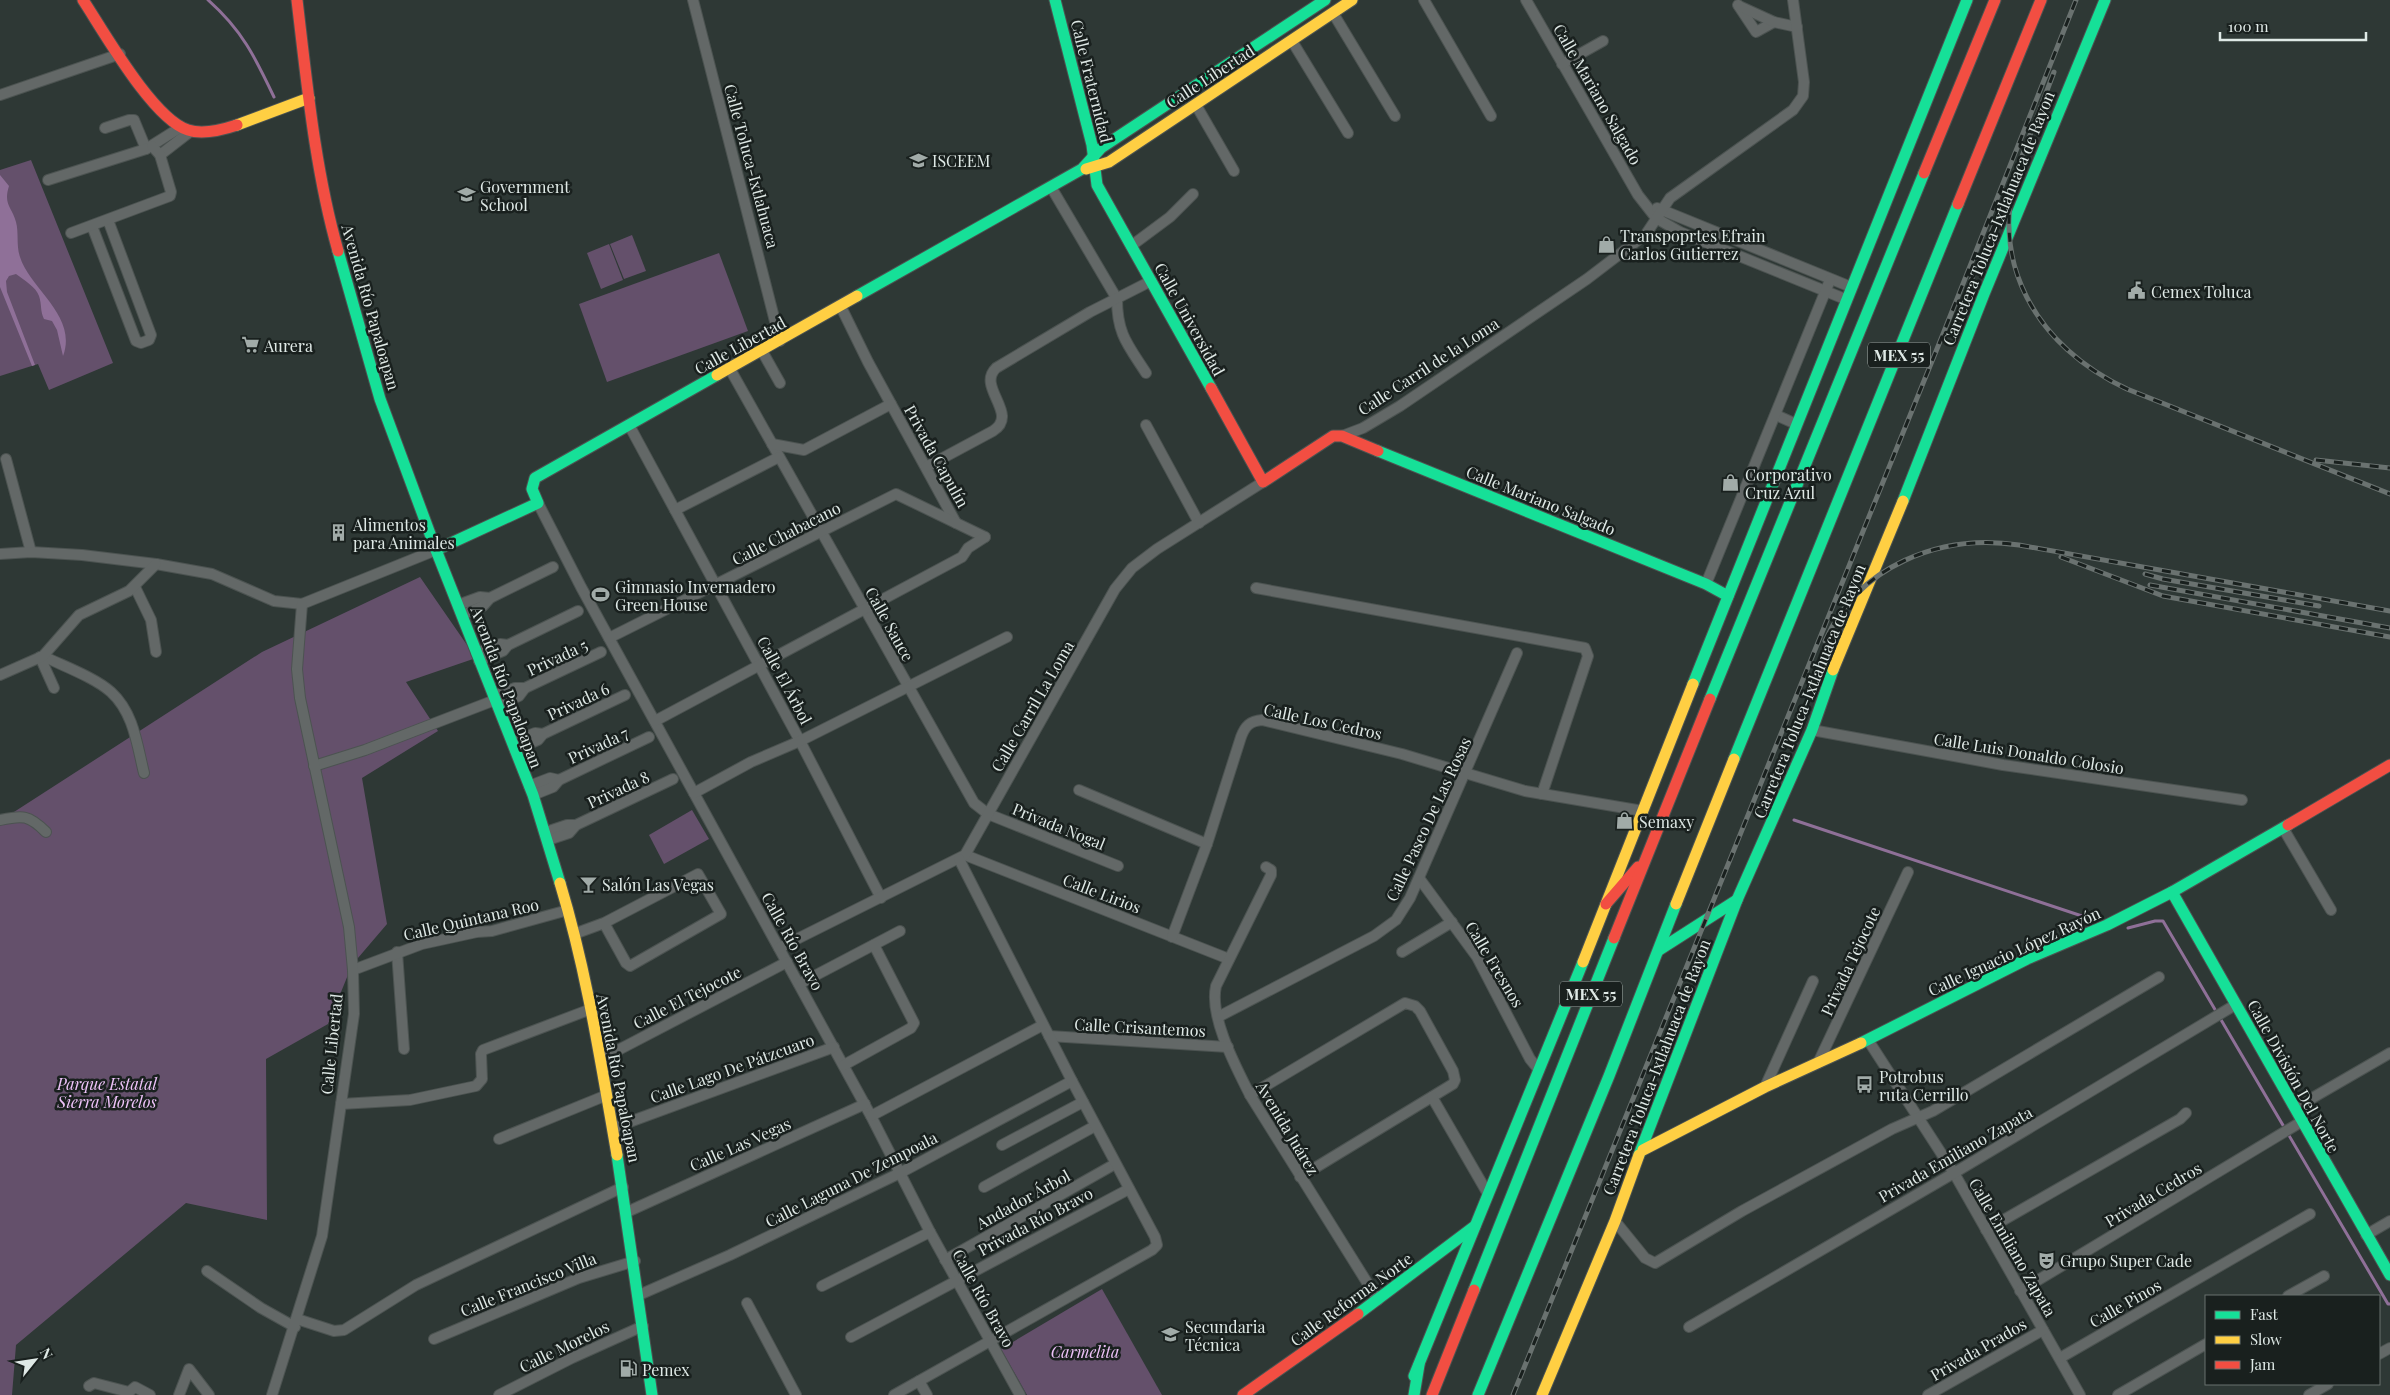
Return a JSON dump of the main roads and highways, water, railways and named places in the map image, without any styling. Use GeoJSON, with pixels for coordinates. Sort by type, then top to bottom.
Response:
{"type":"FeatureCollection","features":[{"type":"Feature","properties":{"kind":"main road"},"geometry":{"type":"LineString","coordinates":[[83,0],[153,104],[167,117],[186,129],[202,133],[223,129],[309,98]]}},
{"type":"Feature","properties":{"kind":"main road","name":"Avenida Río Papaloapan"},"geometry":{"type":"LineString","coordinates":[[297,0],[309,98],[325,198],[348,290],[383,408],[436,550],[531,790],[547,836],[568,910],[601,1059],[613,1128],[635,1261],[652,1395]]}},
{"type":"Feature","properties":{"kind":"main road","name":"Calle Fraternidad"},"geometry":{"type":"LineString","coordinates":[[1055,0],[1094,164]]}},
{"type":"Feature","properties":{"kind":"main road","name":"Calle Libertad"},"geometry":{"type":"LineString","coordinates":[[1094,164],[1101,148],[1326,0]]}},
{"type":"Feature","properties":{"kind":"main road","name":"Calle Libertad"},"geometry":{"type":"LineString","coordinates":[[436,550],[538,503],[532,489],[535,478],[841,307],[1082,169],[1094,164],[1109,162],[1352,0]]}},
{"type":"Feature","properties":{"kind":"main road"},"geometry":{"type":"LineString","coordinates":[[1406,1395],[1606,904],[1845,300],[1967,0]]}},
{"type":"Feature","properties":{"kind":"main road","name":"MEX 55"},"geometry":{"type":"LineString","coordinates":[[1432,1395],[1648,855],[1995,0]]}},
{"type":"Feature","properties":{"kind":"main road","name":"MEX 55"},"geometry":{"type":"LineString","coordinates":[[1478,1395],[2041,0]]}},
{"type":"Feature","properties":{"kind":"main road","name":"Carretera Toluca-Ixtlahuaca de Rayon"},"geometry":{"type":"LineString","coordinates":[[1542,1395],[1615,1221],[1652,1119],[1738,900],[1812,730],[1825,688],[1877,568],[1984,294],[2105,0]]}},
{"type":"Feature","properties":{"kind":"main road","name":"Calle Universidad"},"geometry":{"type":"LineString","coordinates":[[1094,164],[1098,185],[1263,482]]}},
{"type":"Feature","properties":{"kind":"main road","name":"Calle Carril de la Loma"},"geometry":{"type":"LineString","coordinates":[[1263,482],[1324,440],[1333,436],[1342,436]]}},
{"type":"Feature","properties":{"kind":"main road","name":"Calle Mariano Salgado"},"geometry":{"type":"LineString","coordinates":[[1342,436],[1425,472],[1706,584],[1728,596]]}},
{"type":"Feature","properties":{"kind":"main road","name":"Calle Ignacio López Rayón"},"geometry":{"type":"LineString","coordinates":[[1642,1150],[1765,1087],[1868,1040],[2027,959],[2107,926],[2172,892],[2390,765]]}},
{"type":"Feature","properties":{"kind":"main road"},"geometry":{"type":"LineString","coordinates":[[1606,904],[1648,855]]}},
{"type":"Feature","properties":{"kind":"main road","name":"Calle División Del Norte"},"geometry":{"type":"LineString","coordinates":[[2172,892],[2230,1007],[2295,1108],[2298,1124],[2390,1275]]}},
{"type":"Feature","properties":{"kind":"main road"},"geometry":{"type":"LineString","coordinates":[[1659,950],[1738,900]]}},
{"type":"Feature","properties":{"kind":"main road","name":"Calle Reforma Norte"},"geometry":{"type":"LineString","coordinates":[[1244,1395],[1378,1300],[1475,1226]]}},
{"type":"Feature","properties":{"kind":"main road"},"geometry":{"type":"LineString","coordinates":[[1414,1395],[1419,1365]]}},
{"type":"Feature","properties":{"kind":"waterway"},"geometry":{"type":"LineString","coordinates":[[208,0],[239,33],[274,97]]}},
{"type":"Feature","properties":{"kind":"waterway"},"geometry":{"type":"LineString","coordinates":[[1794,820],[2094,920]]}},
{"type":"Feature","properties":{"kind":"waterway"},"geometry":{"type":"LineString","coordinates":[[2128,928],[2155,921],[2163,921],[2388,1304],[2390,1304]]}},
{"type":"Feature","properties":{"kind":"railway"},"geometry":{"type":"LineString","coordinates":[[1513,1395],[1943,334],[2076,0]]}},
{"type":"Feature","properties":{"kind":"railway"},"geometry":{"type":"LineString","coordinates":[[2018,167],[2054,72]]}},
{"type":"Feature","properties":{"kind":"railway"},"geometry":{"type":"LineString","coordinates":[[2020,162],[2011,198],[2009,233],[2015,266],[2027,297],[2044,325],[2067,350],[2095,371],[2127,389],[2390,494]]}},
{"type":"Feature","properties":{"kind":"railway"},"geometry":{"type":"LineString","coordinates":[[1970,283],[2004,202]]}},
{"type":"Feature","properties":{"kind":"railway"},"geometry":{"type":"LineString","coordinates":[[2316,460],[2390,468]]}},
{"type":"Feature","properties":{"kind":"railway"},"geometry":{"type":"LineString","coordinates":[[1825,641],[1840,615],[1858,593],[1880,575],[1905,560],[1932,550],[1960,544],[2019,545],[2390,611]]}},
{"type":"Feature","properties":{"kind":"railway"},"geometry":{"type":"LineString","coordinates":[[2061,557],[2163,596],[2390,637]]}},
{"type":"Feature","properties":{"kind":"railway"},"geometry":{"type":"LineString","coordinates":[[2145,574],[2163,579],[2319,606]]}},
{"type":"Feature","properties":{"kind":"railway"},"geometry":{"type":"LineString","coordinates":[[2150,585],[2390,628]]}},
{"type":"Feature","properties":{"kind":"place","name":"ISCEEM"},"geometry":{"type":"Point","coordinates":[918,160]}},
{"type":"Feature","properties":{"kind":"place","name":"Government School"},"geometry":{"type":"Point","coordinates":[466,195]}},
{"type":"Feature","properties":{"kind":"place","name":"Transpoprtes Efrain Carlos Gutierrez"},"geometry":{"type":"Point","coordinates":[1606,244]}},
{"type":"Feature","properties":{"kind":"place","name":"Cemex Toluca"},"geometry":{"type":"Point","coordinates":[2137,291]}},
{"type":"Feature","properties":{"kind":"place","name":"Aurera"},"geometry":{"type":"Point","coordinates":[250,345]}},
{"type":"Feature","properties":{"kind":"place","name":"Corporativo Cruz Azul"},"geometry":{"type":"Point","coordinates":[1731,483]}},
{"type":"Feature","properties":{"kind":"place","name":"Alimentos para Animales"},"geometry":{"type":"Point","coordinates":[339,533]}},
{"type":"Feature","properties":{"kind":"place","name":"Gimnasio Invernadero Green House"},"geometry":{"type":"Point","coordinates":[601,595]}},
{"type":"Feature","properties":{"kind":"place","name":"Semaxy"},"geometry":{"type":"Point","coordinates":[1625,821]}},
{"type":"Feature","properties":{"kind":"place","name":"Salón Las Vegas"},"geometry":{"type":"Point","coordinates":[588,884]}},
{"type":"Feature","properties":{"kind":"place","name":"Potrobus ruta Cerrillo"},"geometry":{"type":"Point","coordinates":[1865,1085]}},
{"type":"Feature","properties":{"kind":"place","name":"Grupo Super Cade"},"geometry":{"type":"Point","coordinates":[2046,1260]}},
{"type":"Feature","properties":{"kind":"place","name":"Secundaria Técnica"},"geometry":{"type":"Point","coordinates":[1171,1335]}},
{"type":"Feature","properties":{"kind":"place","name":"Pemex"},"geometry":{"type":"Point","coordinates":[628,1369]}},
{"type":"Feature","properties":{"kind":"park label","name":"Parque Estatal Sierra Morelos"},"geometry":{"type":"Point","coordinates":[107,1092]}},
{"type":"Feature","properties":{"kind":"park label","name":"Carmelita"},"geometry":{"type":"Point","coordinates":[1085,1351]}}]}
